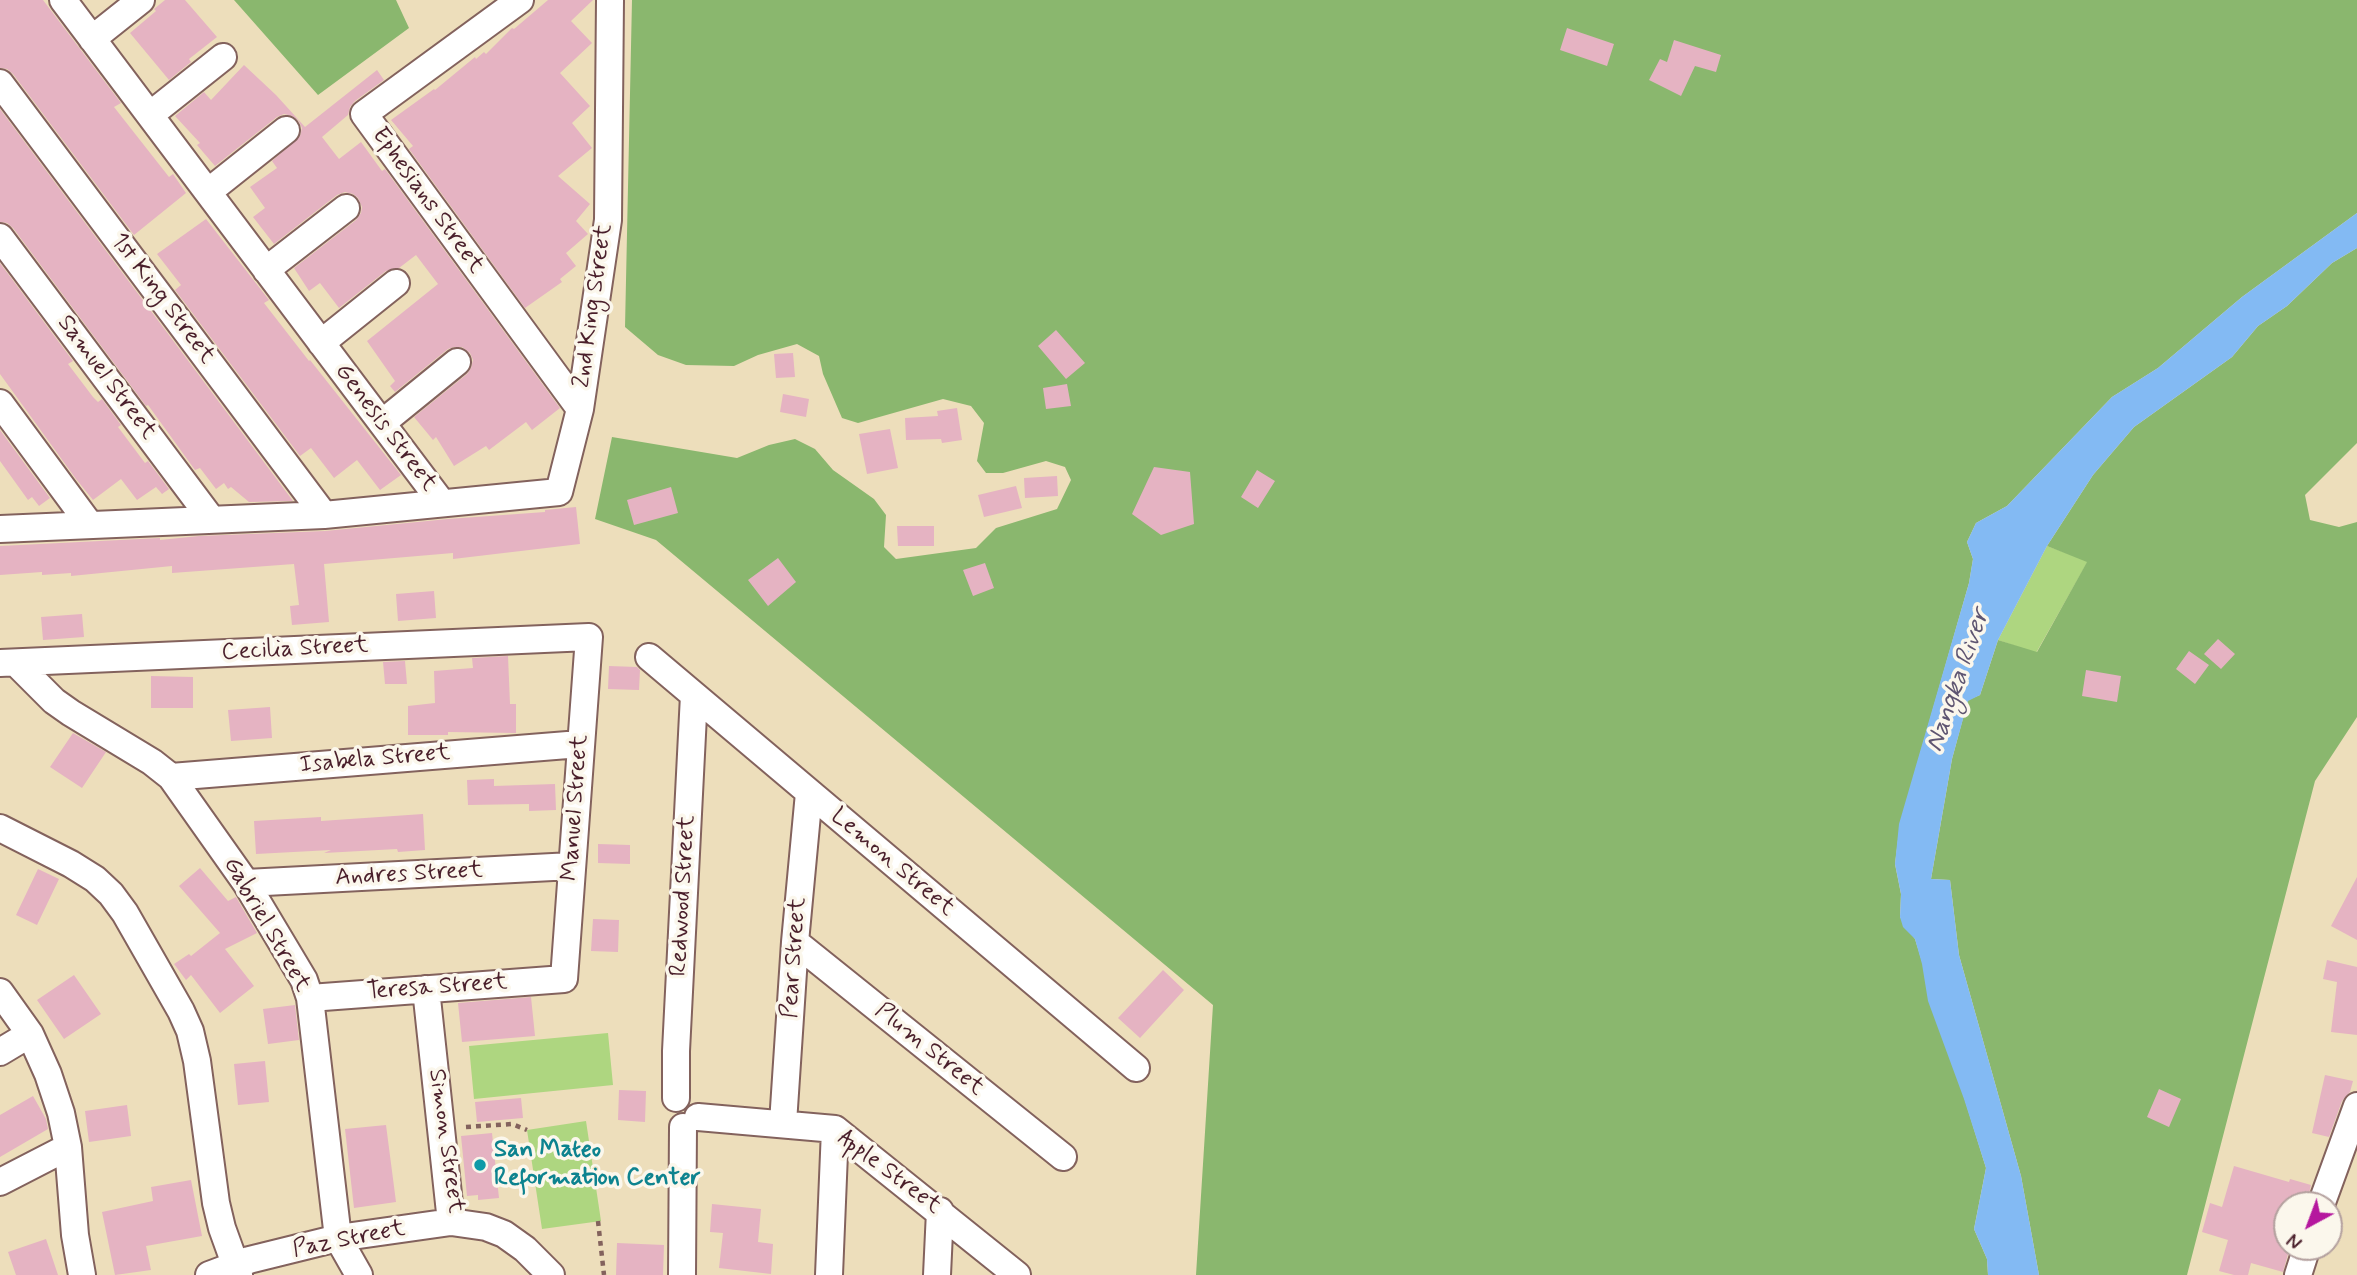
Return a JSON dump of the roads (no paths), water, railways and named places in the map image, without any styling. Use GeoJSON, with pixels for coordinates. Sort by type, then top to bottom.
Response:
{"type":"FeatureCollection","features":[{"type":"Feature","properties":{"kind":"street","name":"Genesis Street"},"geometry":{"type":"LineString","coordinates":[[63,0],[442,502]]}},
{"type":"Feature","properties":{"kind":"street"},"geometry":{"type":"LineString","coordinates":[[92,39],[141,0]]}},
{"type":"Feature","properties":{"kind":"street","name":"Ephesians Street"},"geometry":{"type":"LineString","coordinates":[[520,0],[364,114],[580,409]]}},
{"type":"Feature","properties":{"kind":"street","name":"2nd King Street"},"geometry":{"type":"LineString","coordinates":[[442,502],[559,492],[580,409],[608,220],[610,0]]}},
{"type":"Feature","properties":{"kind":"street"},"geometry":{"type":"LineString","coordinates":[[150,115],[223,57]]}},
{"type":"Feature","properties":{"kind":"street","name":"1st King Street"},"geometry":{"type":"LineString","coordinates":[[0,83],[324,515]]}},
{"type":"Feature","properties":{"kind":"street"},"geometry":{"type":"LineString","coordinates":[[208,192],[286,130]]}},
{"type":"Feature","properties":{"kind":"street"},"geometry":{"type":"LineString","coordinates":[[266,270],[346,208]]}},
{"type":"Feature","properties":{"kind":"street","name":"Samuel Street"},"geometry":{"type":"LineString","coordinates":[[0,237],[212,520]]}},
{"type":"Feature","properties":{"kind":"street"},"geometry":{"type":"LineString","coordinates":[[321,343],[396,283]]}},
{"type":"Feature","properties":{"kind":"street"},"geometry":{"type":"LineString","coordinates":[[382,424],[457,362]]}},
{"type":"Feature","properties":{"kind":"street"},"geometry":{"type":"LineString","coordinates":[[0,403],[90,525]]}},
{"type":"Feature","properties":{"kind":"street","name":"Genesis Street"},"geometry":{"type":"LineString","coordinates":[[0,529],[324,515],[442,502]]}},
{"type":"Feature","properties":{"kind":"street","name":"Cecilia Street"},"geometry":{"type":"LineString","coordinates":[[8,663],[589,637]]}},
{"type":"Feature","properties":{"kind":"street","name":"Manuel Street"},"geometry":{"type":"LineString","coordinates":[[564,979],[589,637]]}},
{"type":"Feature","properties":{"kind":"street","name":"Lemon Street"},"geometry":{"type":"LineString","coordinates":[[649,657],[1136,1068]]}},
{"type":"Feature","properties":{"kind":"street","name":"Gabriel Street"},"geometry":{"type":"LineString","coordinates":[[8,663],[71,713],[152,762],[171,777],[246,883],[304,980],[310,998],[338,1238],[359,1275]]}},
{"type":"Feature","properties":{"kind":"street","name":"Redwood Street"},"geometry":{"type":"LineString","coordinates":[[691,1122],[699,1109],[690,1097],[676,1098],[676,1051],[694,695]]}},
{"type":"Feature","properties":{"kind":"street","name":"Isabela Street"},"geometry":{"type":"LineString","coordinates":[[171,777],[580,744]]}},
{"type":"Feature","properties":{"kind":"street","name":"Pear Street"},"geometry":{"type":"LineString","coordinates":[[783,1123],[794,942],[809,793]]}},
{"type":"Feature","properties":{"kind":"street"},"geometry":{"type":"LineString","coordinates":[[0,828],[71,864],[95,879],[111,894],[131,923],[181,1011],[190,1031],[197,1061],[216,1203],[236,1270]]}},
{"type":"Feature","properties":{"kind":"street","name":"Andres Street"},"geometry":{"type":"LineString","coordinates":[[246,883],[572,866]]}},
{"type":"Feature","properties":{"kind":"street","name":"Plum Street"},"geometry":{"type":"LineString","coordinates":[[794,942],[1063,1157]]}},
{"type":"Feature","properties":{"kind":"street","name":"Teresa Street"},"geometry":{"type":"LineString","coordinates":[[310,998],[564,979]]}},
{"type":"Feature","properties":{"kind":"street","name":"Simon Street"},"geometry":{"type":"LineString","coordinates":[[426,989],[451,1222],[486,1227],[504,1234],[526,1249],[551,1275]]}},
{"type":"Feature","properties":{"kind":"street"},"geometry":{"type":"LineString","coordinates":[[0,992],[30,1034],[61,1114],[68,1147],[75,1235],[82,1275]]}},
{"type":"Feature","properties":{"kind":"street"},"geometry":{"type":"LineString","coordinates":[[0,1052],[30,1034]]}},
{"type":"Feature","properties":{"kind":"street"},"geometry":{"type":"LineString","coordinates":[[2326,1191],[2357,1106]]}},
{"type":"Feature","properties":{"kind":"street"},"geometry":{"type":"LineString","coordinates":[[682,1275],[691,1122]]}},
{"type":"Feature","properties":{"kind":"street","name":"Apple Street"},"geometry":{"type":"LineString","coordinates":[[691,1122],[783,1123],[835,1129],[1017,1275]]}},
{"type":"Feature","properties":{"kind":"street"},"geometry":{"type":"LineString","coordinates":[[829,1275],[835,1129]]}},
{"type":"Feature","properties":{"kind":"street"},"geometry":{"type":"LineString","coordinates":[[0,1182],[68,1147]]}},
{"type":"Feature","properties":{"kind":"street"},"geometry":{"type":"LineString","coordinates":[[937,1275],[940,1212]]}},
{"type":"Feature","properties":{"kind":"street","name":"Paz Street"},"geometry":{"type":"LineString","coordinates":[[209,1275],[236,1270],[338,1238],[451,1222]]}},
{"type":"Feature","properties":{"kind":"water","name":"Nangka River"},"geometry":{"type":"Polygon","coordinates":[[[2357,213],[2357,248],[2332,263],[2287,306],[2258,326],[2232,357],[2134,427],[2093,475],[2047,546],[1998,640],[1980,695],[1968,701],[1952,759],[1931,879],[1950,880],[1959,955],[2021,1176],[2039,1275],[1988,1275],[1987,1259],[1974,1229],[1986,1168],[1928,1001],[1915,939],[1903,927],[1900,917],[1901,894],[1895,864],[1899,824],[1969,583],[1973,559],[1967,542],[1976,523],[2007,506],[2112,397],[2158,368],[2242,297],[2357,213]]]}},
{"type":"Feature","properties":{"kind":"place","name":"San Mateo Reformation Center"},"geometry":{"type":"Point","coordinates":[480,1165]}}]}
